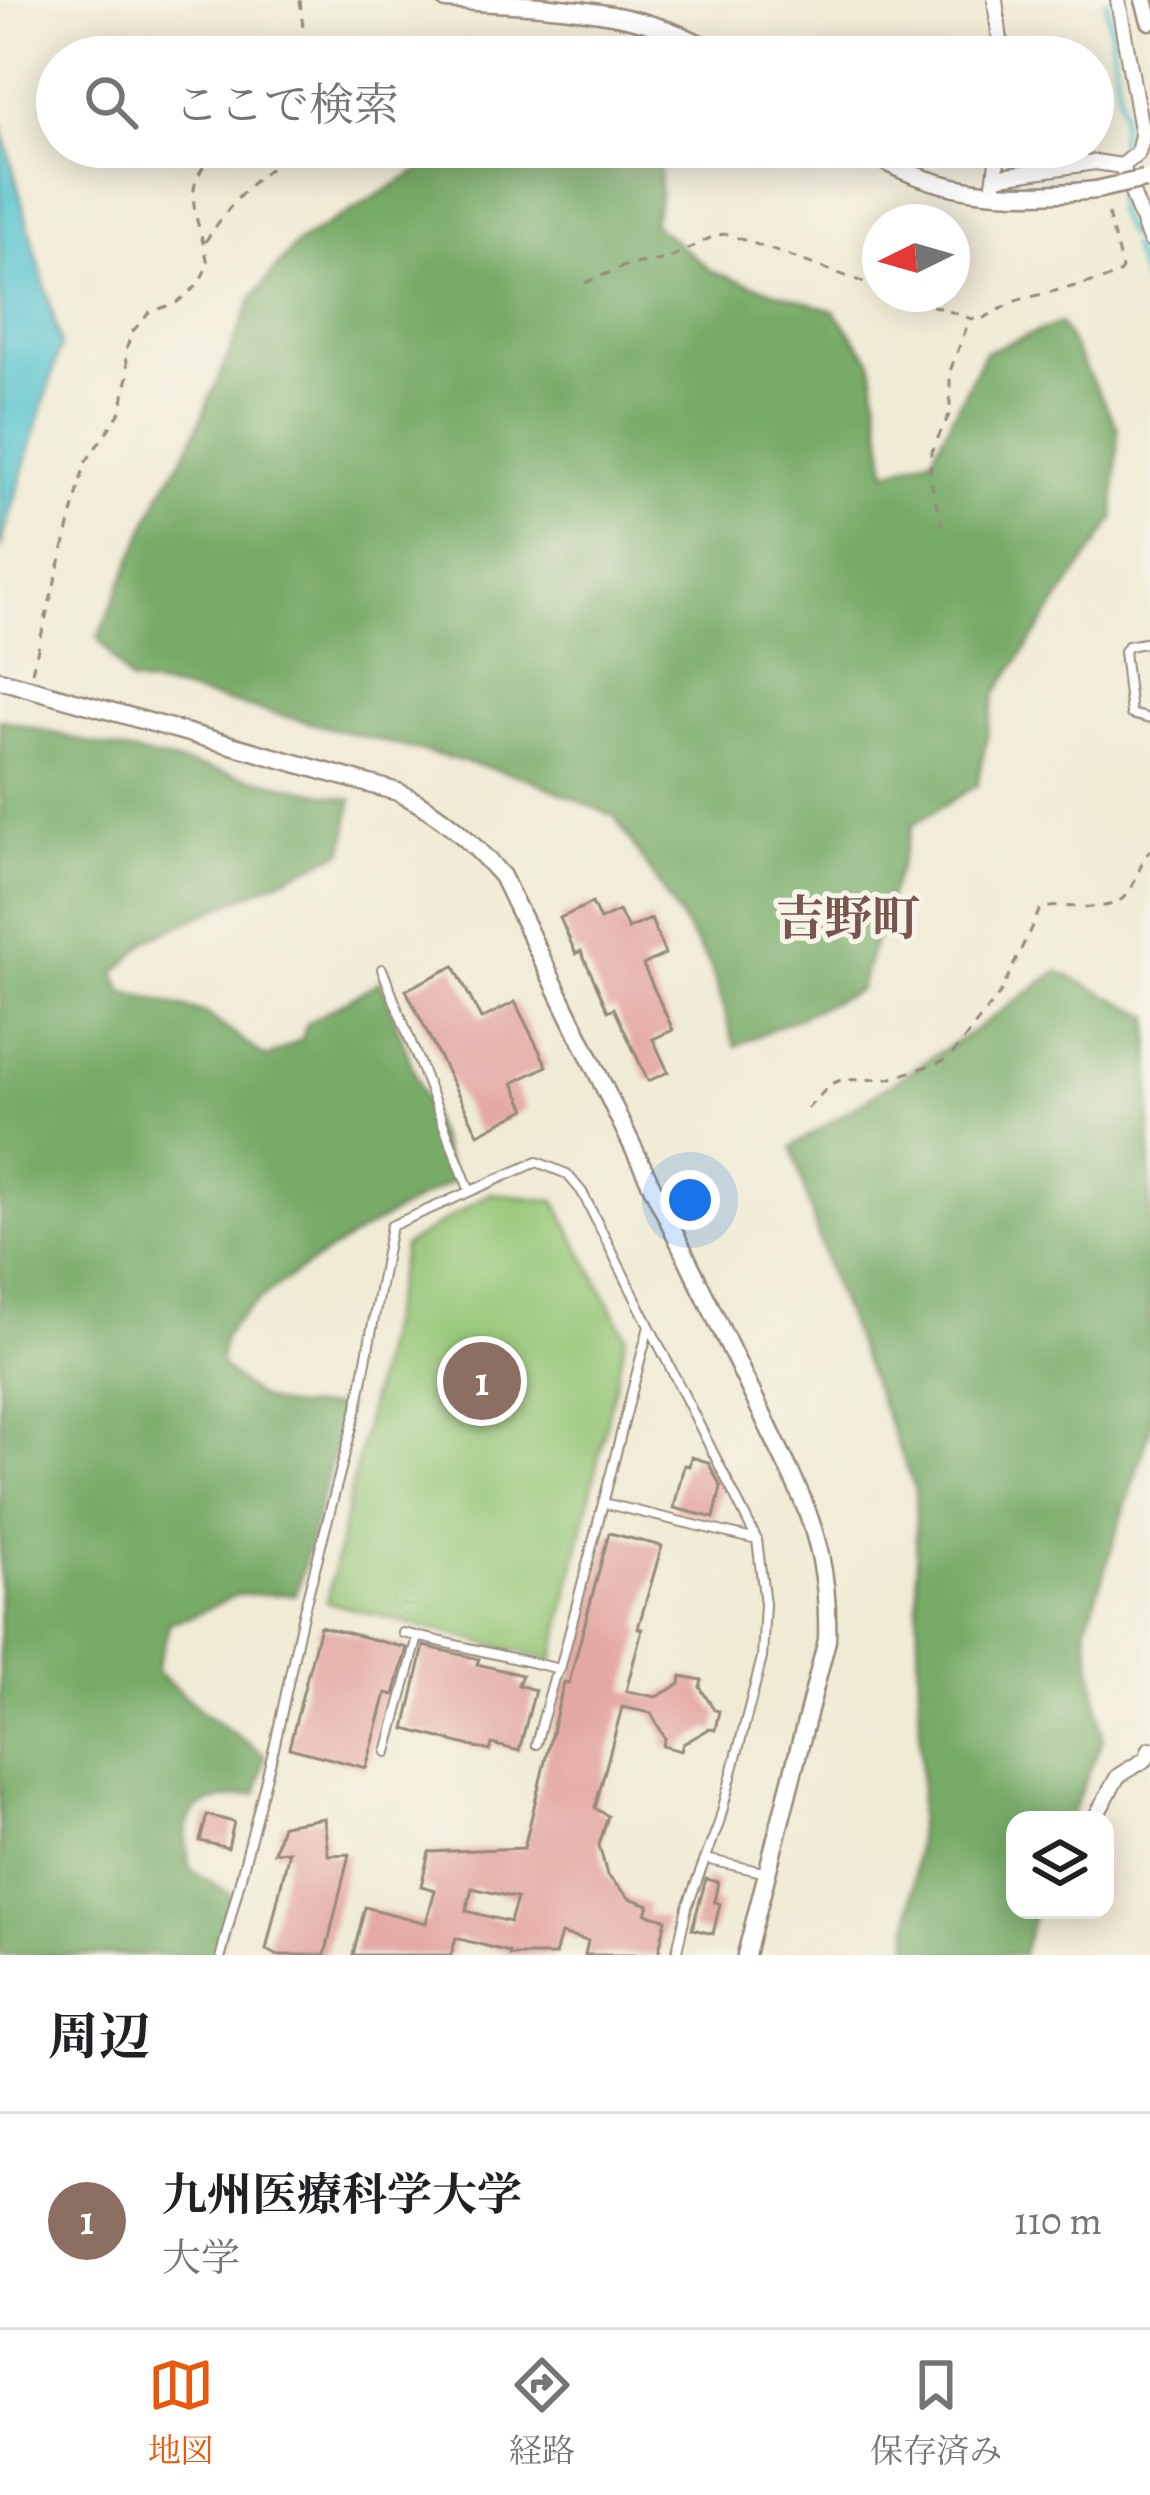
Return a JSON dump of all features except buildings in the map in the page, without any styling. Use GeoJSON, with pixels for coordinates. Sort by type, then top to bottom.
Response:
{"type":"FeatureCollection","features":[{"type":"Feature","properties":{"kind":"street"},"geometry":{"type":"LineString","coordinates":[[446,0],[626,16],[683,36]]}},
{"type":"Feature","properties":{"kind":"street"},"geometry":{"type":"LineString","coordinates":[[995,0],[999,36]]}},
{"type":"Feature","properties":{"kind":"street"},"geometry":{"type":"LineString","coordinates":[[1114,165],[1122,166],[1138,153],[1142,135],[1118,0]]}},
{"type":"Feature","properties":{"kind":"street"},"geometry":{"type":"LineString","coordinates":[[1144,0],[1150,21]]}},
{"type":"Feature","properties":{"kind":"street"},"geometry":{"type":"LineString","coordinates":[[1122,166],[1150,240]]}},
{"type":"Feature","properties":{"kind":"street"},"geometry":{"type":"LineString","coordinates":[[896,168],[939,185],[994,186],[1070,168]]}},
{"type":"Feature","properties":{"kind":"street"},"geometry":{"type":"LineString","coordinates":[[994,186],[996,168]]}},
{"type":"Feature","properties":{"kind":"street"},"geometry":{"type":"LineString","coordinates":[[994,186],[1030,196],[1100,196],[1147,178]]}},
{"type":"Feature","properties":{"kind":"street"},"geometry":{"type":"LineString","coordinates":[[0,680],[398,792],[455,827],[502,876],[815,1525],[829,1599],[827,1640],[746,1955]]}},
{"type":"Feature","properties":{"kind":"street"},"geometry":{"type":"LineString","coordinates":[[1099,1811],[1118,1776],[1146,1759],[1150,1749]]}},
{"type":"Feature","properties":{"kind":"lane"},"geometry":{"type":"LineString","coordinates":[[1150,642],[1124,651],[1131,714],[1150,718]]}},
{"type":"Feature","properties":{"kind":"lane"},"geometry":{"type":"LineString","coordinates":[[382,969],[469,1189]]}},
{"type":"Feature","properties":{"kind":"lane"},"geometry":{"type":"LineString","coordinates":[[221,1955],[358,1404],[391,1226],[537,1162],[566,1174],[583,1192],[757,1540],[765,1604],[762,1658],[719,1823],[687,1907],[676,1955]]}},
{"type":"Feature","properties":{"kind":"lane"},"geometry":{"type":"LineString","coordinates":[[536,1744],[560,1670],[650,1326]]}},
{"type":"Feature","properties":{"kind":"lane"},"geometry":{"type":"LineString","coordinates":[[603,1503],[757,1540]]}},
{"type":"Feature","properties":{"kind":"lane"},"geometry":{"type":"LineString","coordinates":[[403,1633],[560,1670]]}},
{"type":"Feature","properties":{"kind":"lane"},"geometry":{"type":"LineString","coordinates":[[387,1752],[418,1637]]}},
{"type":"Feature","properties":{"kind":"lane"},"geometry":{"type":"LineString","coordinates":[[706,1859],[767,1873]]}},
{"type":"Feature","properties":{"kind":"path"},"geometry":{"type":"LineString","coordinates":[[300,0],[304,36]]}},
{"type":"Feature","properties":{"kind":"path"},"geometry":{"type":"LineString","coordinates":[[28,688],[85,463],[121,411],[128,376],[125,350],[132,332],[150,312],[176,303],[198,285],[208,264],[194,220],[193,185],[203,168]]}},
{"type":"Feature","properties":{"kind":"path"},"geometry":{"type":"LineString","coordinates":[[204,243],[252,179],[268,168]]}},
{"type":"Feature","properties":{"kind":"path"},"geometry":{"type":"LineString","coordinates":[[950,312],[986,320],[1018,300],[1117,276],[1122,269],[1100,196]]}},
{"type":"Feature","properties":{"kind":"path"},"geometry":{"type":"LineString","coordinates":[[585,283],[627,265],[653,264],[727,234],[862,282]]}},
{"type":"Feature","properties":{"kind":"path"},"geometry":{"type":"LineString","coordinates":[[942,526],[930,477],[931,452],[950,413],[950,371],[970,319]]}},
{"type":"Feature","properties":{"kind":"path"},"geometry":{"type":"LineString","coordinates":[[807,1108],[841,1080],[889,1079],[949,1059],[1001,992],[1040,909],[1055,904],[1118,902],[1130,892],[1133,877],[1150,850]]}},
{"type":"Feature","properties":{"kind":"green space"},"geometry":{"type":"Polygon","coordinates":[[[424,168],[659,168],[660,197],[652,223],[713,272],[834,311],[872,361],[887,472],[932,457],[985,352],[1060,323],[1118,428],[1114,519],[996,693],[977,785],[913,825],[859,990],[735,1046],[710,965],[615,817],[524,777],[177,689],[130,682],[98,638],[160,494],[189,447],[253,297],[297,243],[424,168]]]}},
{"type":"Feature","properties":{"kind":"green space"},"geometry":{"type":"Polygon","coordinates":[[[0,719],[352,800],[344,851],[148,940],[115,974],[124,992],[205,1013],[266,1058],[302,1039],[307,1023],[381,981],[454,1181],[295,1274],[239,1318],[223,1340],[220,1364],[264,1400],[290,1406],[346,1406],[296,1594],[238,1594],[170,1622],[156,1671],[204,1713],[265,1755],[257,1793],[206,1804],[190,1818],[187,1830],[190,1869],[231,1894],[217,1955],[0,1955],[0,719]]]}},
{"type":"Feature","properties":{"kind":"green space"},"geometry":{"type":"Polygon","coordinates":[[[1058,971],[1150,1016],[1150,1430],[1086,1628],[1103,1738],[1073,1811],[1006,1811],[1006,1919],[1032,1919],[1022,1955],[907,1955],[921,1788],[915,1489],[830,1277],[792,1147],[1058,971]]]}},
{"type":"Feature","properties":{"kind":"green space"},"geometry":{"type":"Polygon","coordinates":[[[490,1193],[555,1201],[626,1335],[553,1661],[327,1602],[404,1246],[490,1193]]]}},
{"type":"Feature","properties":{"kind":"water"},"geometry":{"type":"Polygon","coordinates":[[[0,121],[61,345],[0,549],[0,121]]]}},
{"type":"Feature","properties":{"kind":"waterway"},"geometry":{"type":"LineString","coordinates":[[1106,0],[1111,36]]}},
{"type":"Feature","properties":{"kind":"waterway"},"geometry":{"type":"LineString","coordinates":[[1114,58],[1122,115],[1118,151]]}},
{"type":"Feature","properties":{"kind":"waterway"},"geometry":{"type":"LineString","coordinates":[[1116,197],[1117,213],[1128,236]]}},
{"type":"Feature","properties":{"kind":"waterway"},"geometry":{"type":"LineString","coordinates":[[1131,246],[1150,297]]}},
{"type":"Feature","properties":{"kind":"place","name":"九州医療科学大学"},"geometry":{"type":"Point","coordinates":[482,1381]}},
{"type":"Feature","properties":{"kind":"district","name":"吉野町"},"geometry":{"type":"Point","coordinates":[848,918]}}]}
